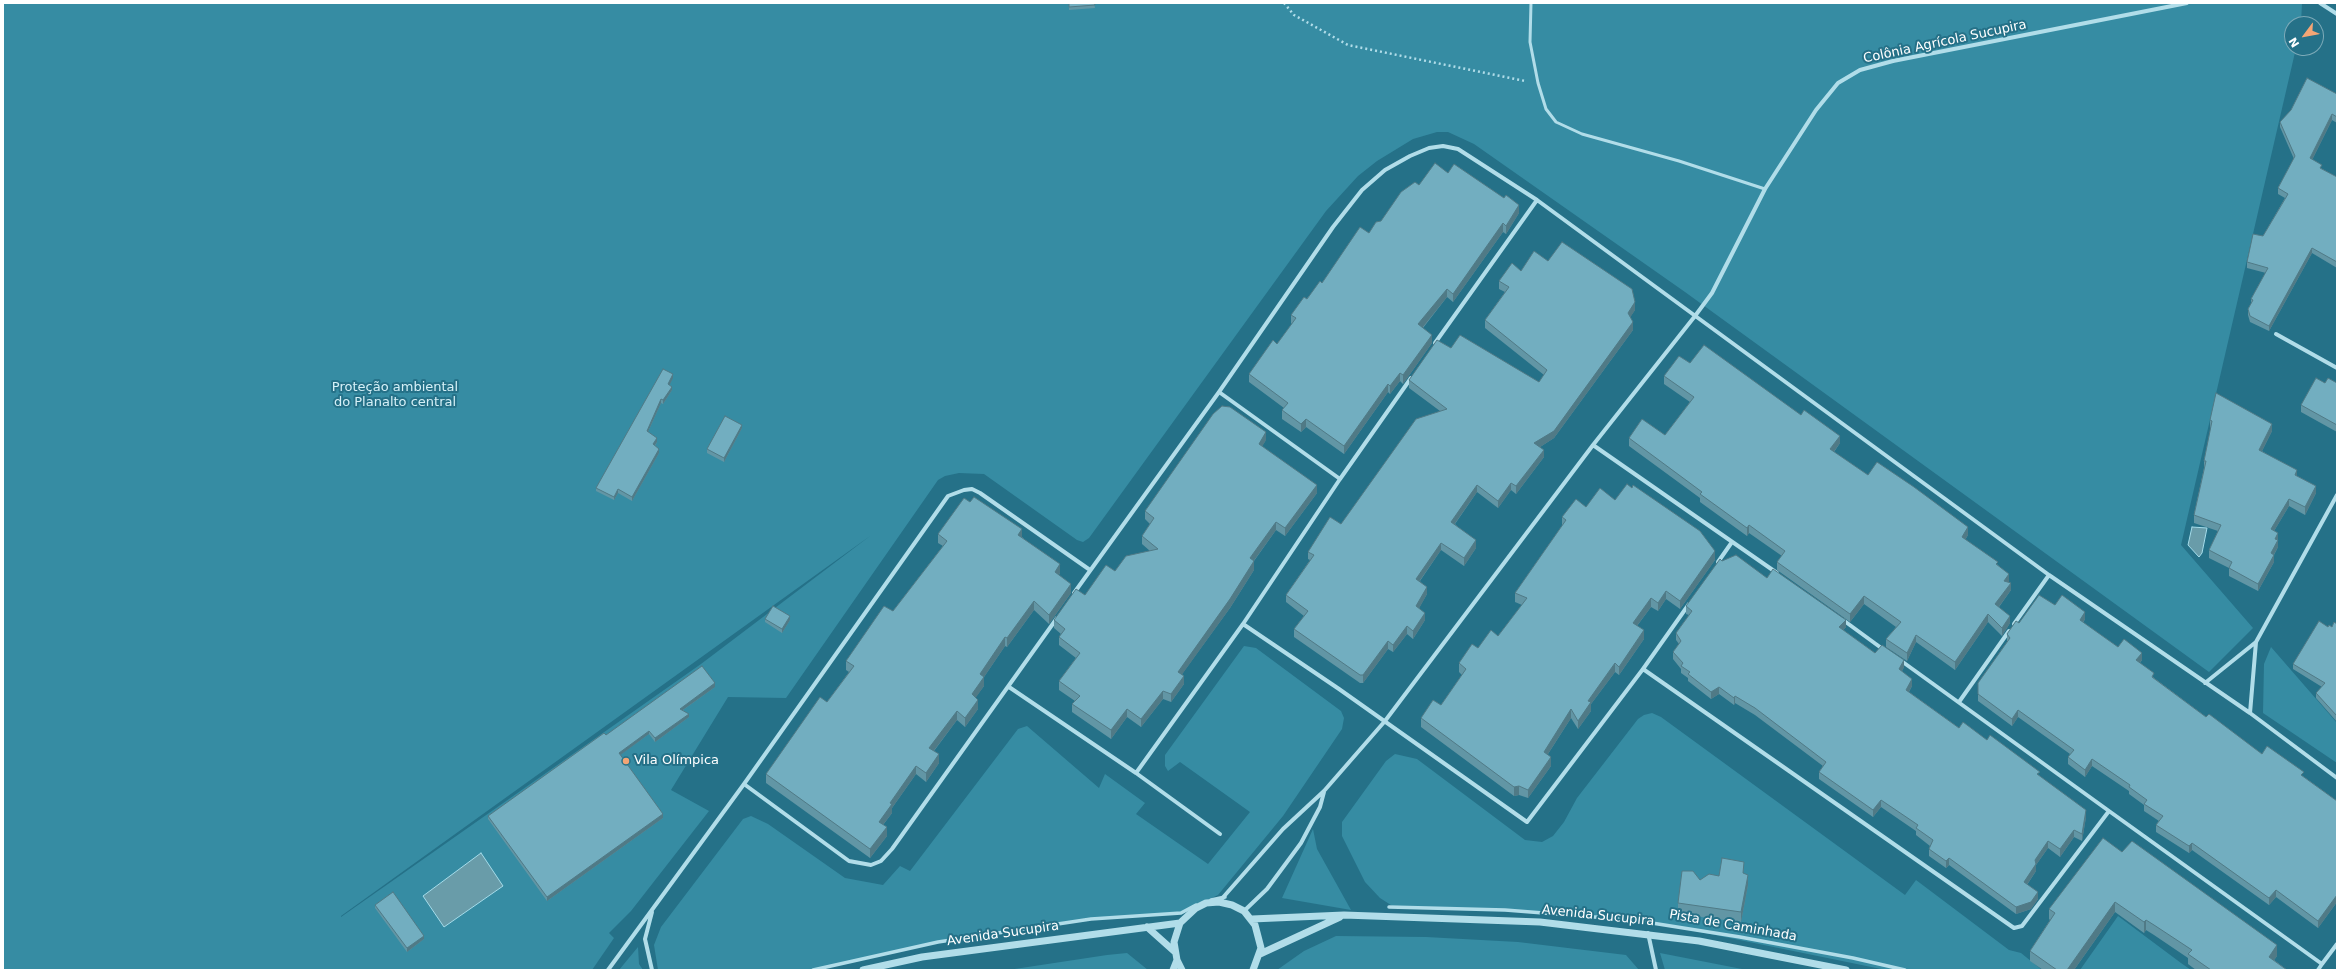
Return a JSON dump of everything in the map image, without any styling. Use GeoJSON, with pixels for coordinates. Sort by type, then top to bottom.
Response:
{"type":"FeatureCollection","features":[{"type":"Feature","properties":{"kind":"street","name":"Colônia Agrícola Sucupira"},"geometry":{"type":"LineString","coordinates":[[1324,792],[1385,721],[1593,445],[1712,293],[1765,190],[1816,110],[1838,83],[1860,70],[1893,61],[2187,3]]}},
{"type":"Feature","properties":{"kind":"street"},"geometry":{"type":"LineString","coordinates":[[2320,3],[2337,14]]}},
{"type":"Feature","properties":{"kind":"street"},"geometry":{"type":"LineString","coordinates":[[1072,596],[1220,392],[1332,227],[1362,190],[1385,170],[1429,148],[1443,146],[1458,149],[1536,200],[2049,575],[2250,713],[2337,778]]}},
{"type":"Feature","properties":{"kind":"street"},"geometry":{"type":"LineString","coordinates":[[1431,349],[1536,200]]}},
{"type":"Feature","properties":{"kind":"street"},"geometry":{"type":"LineString","coordinates":[[2276,334],[2337,368]]}},
{"type":"Feature","properties":{"kind":"street"},"geometry":{"type":"LineString","coordinates":[[1136,773],[1243,624],[1340,479],[1413,375]]}},
{"type":"Feature","properties":{"kind":"street"},"geometry":{"type":"LineString","coordinates":[[1220,392],[1340,479]]}},
{"type":"Feature","properties":{"kind":"street"},"geometry":{"type":"LineString","coordinates":[[1593,445],[1784,578]]}},
{"type":"Feature","properties":{"kind":"street"},"geometry":{"type":"LineString","coordinates":[[608,970],[744,784],[948,496],[964,490],[972,489],[980,493],[1090,570]]}},
{"type":"Feature","properties":{"kind":"street"},"geometry":{"type":"LineString","coordinates":[[2205,683],[2256,642],[2337,495]]}},
{"type":"Feature","properties":{"kind":"street"},"geometry":{"type":"LineString","coordinates":[[1715,566],[1732,542]]}},
{"type":"Feature","properties":{"kind":"street"},"geometry":{"type":"LineString","coordinates":[[1959,702],[2049,575]]}},
{"type":"Feature","properties":{"kind":"street"},"geometry":{"type":"LineString","coordinates":[[1243,624],[1529,822],[1643,669],[1693,598]]}},
{"type":"Feature","properties":{"kind":"street"},"geometry":{"type":"LineString","coordinates":[[1836,615],[1888,652]]}},
{"type":"Feature","properties":{"kind":"street"},"geometry":{"type":"LineString","coordinates":[[744,784],[849,861],[871,865],[882,861],[1059,616]]}},
{"type":"Feature","properties":{"kind":"street"},"geometry":{"type":"LineString","coordinates":[[2250,713],[2256,642]]}},
{"type":"Feature","properties":{"kind":"street"},"geometry":{"type":"LineString","coordinates":[[1894,656],[2322,964]]}},
{"type":"Feature","properties":{"kind":"street"},"geometry":{"type":"LineString","coordinates":[[1643,669],[2014,928],[2022,926],[2108,811]]}},
{"type":"Feature","properties":{"kind":"street"},"geometry":{"type":"LineString","coordinates":[[1009,687],[1136,773],[1220,834]]}},
{"type":"Feature","properties":{"kind":"street"},"geometry":{"type":"LineString","coordinates":[[1219,902],[1226,896],[1283,829],[1324,792]]}},
{"type":"Feature","properties":{"kind":"street"},"geometry":{"type":"LineString","coordinates":[[1244,911],[1267,889],[1301,843],[1320,806],[1324,792]]}},
{"type":"Feature","properties":{"kind":"street"},"geometry":{"type":"LineString","coordinates":[[813,970],[938,942],[1090,919],[1181,912],[1202,902],[1226,896]]}},
{"type":"Feature","properties":{"kind":"street"},"geometry":{"type":"LineString","coordinates":[[1182,970],[1177,960],[1174,942],[1180,923],[1196,908],[1206,904],[1219,902],[1232,905],[1244,911],[1252,919],[1260,936],[1260,954],[1253,970]]}},
{"type":"Feature","properties":{"kind":"street","name":"Pista de Caminhada"},"geometry":{"type":"LineString","coordinates":[[1389,907],[1504,910],[1633,920],[1740,936],[1853,958],[1905,970]]}},
{"type":"Feature","properties":{"kind":"street"},"geometry":{"type":"LineString","coordinates":[[652,970],[645,939],[654,908]]}},
{"type":"Feature","properties":{"kind":"street","name":"Avenida Sucupira"},"geometry":{"type":"LineString","coordinates":[[1260,954],[1344,915]]}},
{"type":"Feature","properties":{"kind":"street","name":"Avenida Sucupira"},"geometry":{"type":"LineString","coordinates":[[1252,919],[1344,915],[1540,922],[1648,933],[1700,941],[1846,970]]}},
{"type":"Feature","properties":{"kind":"street","name":"Avenida Sucupira"},"geometry":{"type":"LineString","coordinates":[[863,970],[922,957],[1180,923]]}},
{"type":"Feature","properties":{"kind":"street"},"geometry":{"type":"LineString","coordinates":[[1148,927],[1175,952]]}},
{"type":"Feature","properties":{"kind":"street"},"geometry":{"type":"LineString","coordinates":[[1648,933],[1656,970]]}},
{"type":"Feature","properties":{"kind":"street"},"geometry":{"type":"LineString","coordinates":[[2318,970],[2337,944]]}},
{"type":"Feature","properties":{"kind":"street"},"geometry":{"type":"LineString","coordinates":[[1172,970],[1177,960]]}},
{"type":"Feature","properties":{"kind":"lane"},"geometry":{"type":"LineString","coordinates":[[1531,3],[1530,42],[1538,83],[1546,109],[1556,122],[1582,134],[1679,161],[1765,190]]}},
{"type":"Feature","properties":{"kind":"path"},"geometry":{"type":"LineString","coordinates":[[1284,3],[1294,15],[1348,45],[1538,83]]}},
{"type":"Feature","properties":{"kind":"green space","name":"Proteção ambiental do Planalto central"},"geometry":{"type":"Polygon","coordinates":[[[3,3],[2302,3],[2301,16],[2284,16],[2284,56],[2294,56],[2181,545],[2253,628],[2209,672],[1685,292],[1474,144],[1448,132],[1437,132],[1413,139],[1377,161],[1358,176],[1326,211],[1089,538],[1083,542],[1077,540],[984,474],[959,473],[945,476],[938,480],[786,698],[728,697],[671,790],[709,811],[631,911],[609,933],[614,938],[592,970],[3,970],[3,3]],[[870,536],[341,916],[701,664],[870,536]]]}},
{"type":"Feature","properties":{"kind":"green space"},"geometry":{"type":"Polygon","coordinates":[[[1244,646],[1256,648],[1341,711],[1344,718],[1342,729],[1283,816],[1218,895],[1181,913],[1091,919],[966,938],[896,951],[813,970],[658,970],[654,945],[661,927],[743,819],[751,816],[768,824],[845,878],[883,885],[900,866],[910,871],[1018,729],[1027,726],[1099,788],[1105,774],[1145,803],[1136,814],[1208,864],[1250,812],[1180,762],[1168,771],[1165,766],[1165,755],[1244,646]]]}},
{"type":"Feature","properties":{"kind":"green space"},"geometry":{"type":"Polygon","coordinates":[[[2271,647],[2337,723],[2337,763],[2263,713],[2264,664],[2271,647]]]}},
{"type":"Feature","properties":{"kind":"green space"},"geometry":{"type":"Polygon","coordinates":[[[1652,713],[1661,717],[1905,895],[1916,880],[2009,950],[2021,953],[2042,970],[1886,970],[1676,927],[1543,913],[1394,907],[1380,898],[1365,882],[1342,836],[1342,822],[1386,761],[1395,754],[1417,759],[1525,840],[1542,842],[1553,836],[1564,822],[1577,798],[1638,719],[1644,715],[1652,713]]]}},
{"type":"Feature","properties":{"kind":"green space"},"geometry":{"type":"Polygon","coordinates":[[[1313,829],[1317,849],[1351,910],[1282,898],[1313,829]]]}},
{"type":"Feature","properties":{"kind":"green space"},"geometry":{"type":"Polygon","coordinates":[[[2118,916],[2181,963],[2191,970],[2080,970],[2118,916]]]}},
{"type":"Feature","properties":{"kind":"green space"},"geometry":{"type":"Polygon","coordinates":[[[1336,936],[1426,937],[1518,942],[1626,955],[1639,970],[1277,970],[1304,951],[1336,936]]]}},
{"type":"Feature","properties":{"kind":"green space"},"geometry":{"type":"Polygon","coordinates":[[[638,947],[639,964],[643,970],[619,970],[638,947]]]}},
{"type":"Feature","properties":{"kind":"green space"},"geometry":{"type":"Polygon","coordinates":[[[1127,953],[1148,970],[1008,970],[1107,955],[1127,953]]]}},
{"type":"Feature","properties":{"kind":"green space"},"geometry":{"type":"Polygon","coordinates":[[[1660,953],[1747,970],[1665,970],[1660,953]]]}},
{"type":"Feature","properties":{"kind":"shaded area"},"geometry":{"type":"Polygon","coordinates":[[[2192,527],[2207,528],[2202,553],[2199,557],[2188,545],[2192,527]]]}},
{"type":"Feature","properties":{"kind":"shaded area"},"geometry":{"type":"Polygon","coordinates":[[[481,853],[503,886],[444,927],[423,896],[481,853]]]}},
{"type":"Feature","properties":{"kind":"building"},"geometry":{"type":"Polygon","coordinates":[[[1069,3],[1094,3],[1095,5],[1069,7],[1069,3]]]}},
{"type":"Feature","properties":{"kind":"building"},"geometry":{"type":"Polygon","coordinates":[[[2307,78],[2337,94],[2337,117],[2332,114],[2310,158],[2322,165],[2320,168],[2337,177],[2337,262],[2312,248],[2269,326],[2250,316],[2248,309],[2253,300],[2251,299],[2268,268],[2247,262],[2253,234],[2263,236],[2288,194],[2278,188],[2295,156],[2280,122],[2291,110],[2307,78]]]}},
{"type":"Feature","properties":{"kind":"building"},"geometry":{"type":"Polygon","coordinates":[[[1435,163],[1448,173],[1454,164],[1504,198],[1506,195],[1519,205],[1506,226],[1503,223],[1453,294],[1447,289],[1418,324],[1432,335],[1403,375],[1400,373],[1390,386],[1388,384],[1344,446],[1306,419],[1301,424],[1282,410],[1288,403],[1249,374],[1273,340],[1277,344],[1296,318],[1291,315],[1304,297],[1307,299],[1320,281],[1322,283],[1360,227],[1369,233],[1376,222],[1381,221],[1401,192],[1415,182],[1419,185],[1435,163]]]}},
{"type":"Feature","properties":{"kind":"building"},"geometry":{"type":"Polygon","coordinates":[[[1562,242],[1632,289],[1635,302],[1628,313],[1633,322],[1554,431],[1534,443],[1544,450],[1516,486],[1511,483],[1498,501],[1477,485],[1451,522],[1476,540],[1464,558],[1441,543],[1416,579],[1427,587],[1416,606],[1425,613],[1413,631],[1407,626],[1393,645],[1388,641],[1363,675],[1360,675],[1294,629],[1308,611],[1286,595],[1314,555],[1308,552],[1330,517],[1341,524],[1416,419],[1447,409],[1409,380],[1437,340],[1451,348],[1460,335],[1539,382],[1547,370],[1485,320],[1509,287],[1499,281],[1512,263],[1521,271],[1534,251],[1548,261],[1562,242]]]}},
{"type":"Feature","properties":{"kind":"building"},"geometry":{"type":"Polygon","coordinates":[[[1704,345],[1801,415],[1804,410],[1840,436],[1830,449],[1868,475],[1877,462],[1968,527],[1962,537],[1998,562],[1996,564],[2009,574],[2004,581],[2011,583],[1995,604],[2010,616],[2002,628],[1988,614],[1955,662],[1916,635],[1907,653],[1886,639],[1901,622],[1864,596],[1850,614],[1777,562],[1785,551],[1749,525],[1747,528],[1700,494],[1702,492],[1629,438],[1642,419],[1665,435],[1694,397],[1664,376],[1679,356],[1690,363],[1704,345]]]}},
{"type":"Feature","properties":{"kind":"building"},"geometry":{"type":"Polygon","coordinates":[[[663,369],[673,374],[668,384],[672,387],[663,400],[661,399],[647,431],[657,438],[653,444],[659,449],[632,497],[618,489],[614,497],[596,488],[663,369]]]}},
{"type":"Feature","properties":{"kind":"building"},"geometry":{"type":"Polygon","coordinates":[[[2316,378],[2325,383],[2328,378],[2337,383],[2337,425],[2301,405],[2316,378]]]}},
{"type":"Feature","properties":{"kind":"building"},"geometry":{"type":"Polygon","coordinates":[[[2216,393],[2272,424],[2259,450],[2297,470],[2295,475],[2316,486],[2305,507],[2289,499],[2271,529],[2278,533],[2275,539],[2278,540],[2271,553],[2274,555],[2258,584],[2229,568],[2232,562],[2209,550],[2221,525],[2194,515],[2206,461],[2204,461],[2212,421],[2210,420],[2216,393]]]}},
{"type":"Feature","properties":{"kind":"building"},"geometry":{"type":"Polygon","coordinates":[[[1222,406],[1230,407],[1266,432],[1259,444],[1317,485],[1285,528],[1276,522],[1250,558],[1254,561],[1230,599],[1178,672],[1184,676],[1171,694],[1163,691],[1141,719],[1127,709],[1111,730],[1072,704],[1080,696],[1059,681],[1080,653],[1059,637],[1065,629],[1054,620],[1076,589],[1085,595],[1106,565],[1115,571],[1126,556],[1158,549],[1142,536],[1154,518],[1145,511],[1213,414],[1222,406]]]}},
{"type":"Feature","properties":{"kind":"building"},"geometry":{"type":"Polygon","coordinates":[[[725,416],[742,425],[724,458],[707,449],[725,416]]]}},
{"type":"Feature","properties":{"kind":"building"},"geometry":{"type":"Polygon","coordinates":[[[1627,484],[1632,488],[1633,485],[1700,531],[1715,551],[1680,601],[1666,591],[1658,603],[1651,598],[1633,623],[1644,630],[1619,667],[1615,663],[1588,701],[1591,702],[1578,721],[1571,709],[1544,752],[1551,757],[1528,790],[1519,786],[1514,787],[1421,718],[1433,700],[1441,705],[1466,669],[1459,663],[1472,644],[1478,648],[1491,630],[1498,636],[1527,598],[1515,593],[1566,520],[1562,517],[1576,499],[1586,507],[1600,488],[1615,500],[1627,484]]]}},
{"type":"Feature","properties":{"kind":"building"},"geometry":{"type":"Polygon","coordinates":[[[974,497],[1022,529],[1018,535],[1060,564],[1055,572],[1071,584],[1049,615],[1034,601],[1007,638],[1005,637],[980,674],[984,677],[972,694],[978,700],[965,718],[957,711],[929,748],[939,754],[926,773],[916,766],[890,803],[892,804],[879,822],[887,827],[870,849],[766,774],[820,697],[827,702],[854,666],[846,661],[884,606],[893,611],[947,541],[938,534],[964,498],[970,502],[974,497]]]}},
{"type":"Feature","properties":{"kind":"building"},"geometry":{"type":"Polygon","coordinates":[[[1736,555],[1767,578],[1773,569],[1846,620],[1839,627],[1875,653],[1882,645],[1904,660],[1899,669],[1912,679],[1906,690],[1959,728],[1963,722],[1987,740],[1990,735],[2040,772],[2037,774],[2086,810],[2082,834],[2074,830],[2060,849],[2048,841],[2035,860],[2036,864],[2024,882],[2038,892],[2031,902],[2016,907],[1949,858],[1946,861],[1929,849],[1933,840],[1916,828],[1918,825],[1881,800],[1873,810],[1819,772],[1826,762],[1755,708],[1735,696],[1734,698],[1719,687],[1711,692],[1688,674],[1690,672],[1681,666],[1683,663],[1673,652],[1681,641],[1676,633],[1692,611],[1686,606],[1720,559],[1722,561],[1736,555]]]}},
{"type":"Feature","properties":{"kind":"building"},"geometry":{"type":"Polygon","coordinates":[[[2039,595],[2055,605],[2062,595],[2085,612],[2080,620],[2118,647],[2124,639],[2142,653],[2136,660],[2154,673],[2152,677],[2206,717],[2209,714],[2262,754],[2267,746],[2304,772],[2301,775],[2337,801],[2337,895],[2318,921],[2276,890],[2269,898],[2192,843],[2189,846],[2156,825],[2163,816],[2144,804],[2147,800],[2129,787],[2130,785],[2092,759],[2085,770],[2068,757],[2074,750],[2018,710],[2012,719],[1978,694],[1978,683],[2010,638],[2007,634],[2016,621],[2019,623],[2039,595]]]}},
{"type":"Feature","properties":{"kind":"building"},"geometry":{"type":"Polygon","coordinates":[[[773,606],[790,616],[782,629],[765,619],[773,606]]]}},
{"type":"Feature","properties":{"kind":"building"},"geometry":{"type":"Polygon","coordinates":[[[2319,621],[2328,627],[2329,625],[2332,627],[2334,622],[2337,624],[2337,716],[2316,693],[2325,683],[2293,664],[2319,621]]]}},
{"type":"Feature","properties":{"kind":"building"},"geometry":{"type":"Polygon","coordinates":[[[702,666],[715,683],[680,709],[689,714],[655,738],[649,731],[619,753],[663,814],[547,897],[488,816],[604,733],[606,735],[702,666]]]}},
{"type":"Feature","properties":{"kind":"building"},"geometry":{"type":"Polygon","coordinates":[[[2103,838],[2122,852],[2132,841],[2277,945],[2269,957],[2287,970],[2211,970],[2188,954],[2192,950],[2146,920],[2144,922],[2115,902],[2067,970],[2057,970],[2030,951],[2055,913],[2049,909],[2103,838]]]}},
{"type":"Feature","properties":{"kind":"building"},"geometry":{"type":"Polygon","coordinates":[[[1722,858],[1744,862],[1743,873],[1748,875],[1741,912],[1678,903],[1682,871],[1693,871],[1700,880],[1709,874],[1719,876],[1722,858]]]}},
{"type":"Feature","properties":{"kind":"building"},"geometry":{"type":"Polygon","coordinates":[[[393,892],[424,936],[407,948],[375,905],[393,892]]]}},
{"type":"Feature","properties":{"kind":"place","name":"Vila Olímpica"},"geometry":{"type":"Point","coordinates":[626,761]}}]}
